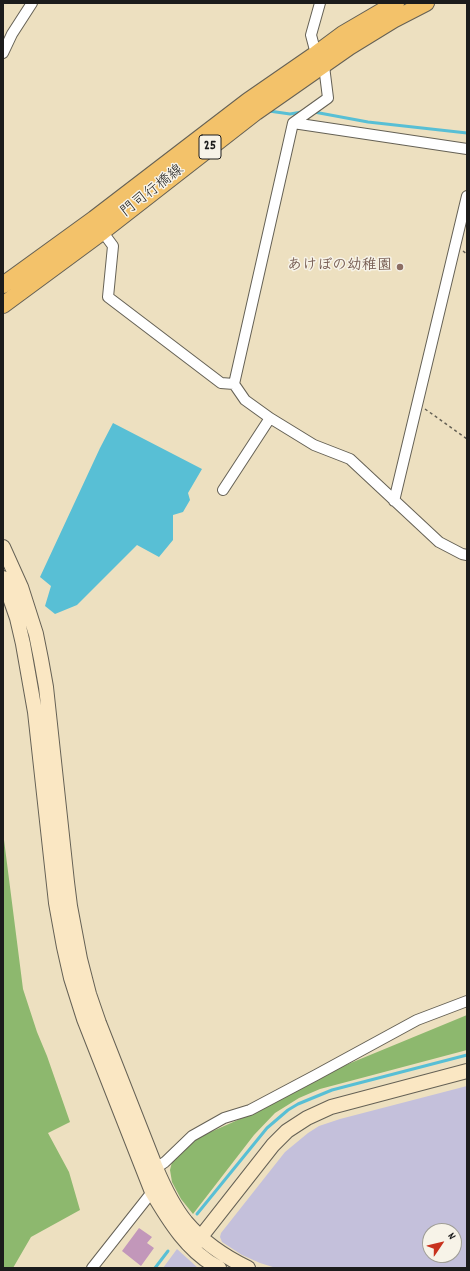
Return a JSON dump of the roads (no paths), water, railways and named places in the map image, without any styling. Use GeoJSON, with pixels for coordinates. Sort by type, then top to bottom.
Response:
{"type":"FeatureCollection","features":[{"type":"Feature","properties":{"kind":"main road","name":"門司行橋線"},"geometry":{"type":"LineString","coordinates":[[3,305],[102,232],[256,112],[320,60],[343,34],[396,3]]}},
{"type":"Feature","properties":{"kind":"main road","name":"門司行橋線"},"geometry":{"type":"LineString","coordinates":[[3,285],[94,219],[248,100],[320,60],[349,48],[393,20],[426,3]]}},
{"type":"Feature","properties":{"kind":"street"},"geometry":{"type":"LineString","coordinates":[[3,53],[12,34],[32,3]]}},
{"type":"Feature","properties":{"kind":"street"},"geometry":{"type":"LineString","coordinates":[[320,3],[311,35],[320,60],[328,98],[293,123],[234,384],[245,400],[270,418],[314,445],[350,459],[439,542],[467,555]]}},
{"type":"Feature","properties":{"kind":"street"},"geometry":{"type":"LineString","coordinates":[[293,123],[467,149]]}},
{"type":"Feature","properties":{"kind":"street"},"geometry":{"type":"LineString","coordinates":[[394,501],[467,196]]}},
{"type":"Feature","properties":{"kind":"street"},"geometry":{"type":"LineString","coordinates":[[94,219],[112,246],[108,297],[221,383],[234,384]]}},
{"type":"Feature","properties":{"kind":"street"},"geometry":{"type":"LineString","coordinates":[[223,490],[270,418]]}},
{"type":"Feature","properties":{"kind":"street"},"geometry":{"type":"LineString","coordinates":[[3,547],[21,587],[36,634],[41,659],[47,694],[70,906],[80,959],[89,994],[150,1169],[152,1192],[166,1216],[179,1234],[192,1248],[219,1268]]}},
{"type":"Feature","properties":{"kind":"street"},"geometry":{"type":"LineString","coordinates":[[3,578],[17,618],[22,638],[34,704],[56,903],[71,978],[84,1019],[150,1169],[186,1222],[201,1237],[222,1254],[248,1268]]}},
{"type":"Feature","properties":{"kind":"street"},"geometry":{"type":"LineString","coordinates":[[150,1169],[165,1162],[192,1136],[224,1118],[250,1110],[417,1020],[467,1001]]}},
{"type":"Feature","properties":{"kind":"street"},"geometry":{"type":"LineString","coordinates":[[192,1248],[273,1145],[287,1131],[307,1118],[331,1107],[467,1071]]}},
{"type":"Feature","properties":{"kind":"street"},"geometry":{"type":"LineString","coordinates":[[92,1268],[152,1192]]}},
{"type":"Feature","properties":{"kind":"water"},"geometry":{"type":"Polygon","coordinates":[[[113,423],[202,469],[188,493],[190,500],[183,512],[173,515],[173,540],[159,557],[137,545],[77,605],[55,614],[45,606],[51,586],[40,577],[113,423]]]}},
{"type":"Feature","properties":{"kind":"waterway"},"geometry":{"type":"LineString","coordinates":[[269,111],[290,114],[302,112]]}},
{"type":"Feature","properties":{"kind":"waterway"},"geometry":{"type":"LineString","coordinates":[[314,112],[368,122],[467,133]]}},
{"type":"Feature","properties":{"kind":"waterway"},"geometry":{"type":"LineString","coordinates":[[197,1214],[267,1128],[288,1110],[298,1104],[332,1090],[467,1055]]}},
{"type":"Feature","properties":{"kind":"waterway"},"geometry":{"type":"LineString","coordinates":[[155,1268],[168,1251]]}},
{"type":"Feature","properties":{"kind":"place","name":"あけぼの幼稚園"},"geometry":{"type":"Point","coordinates":[400,267]}}]}
